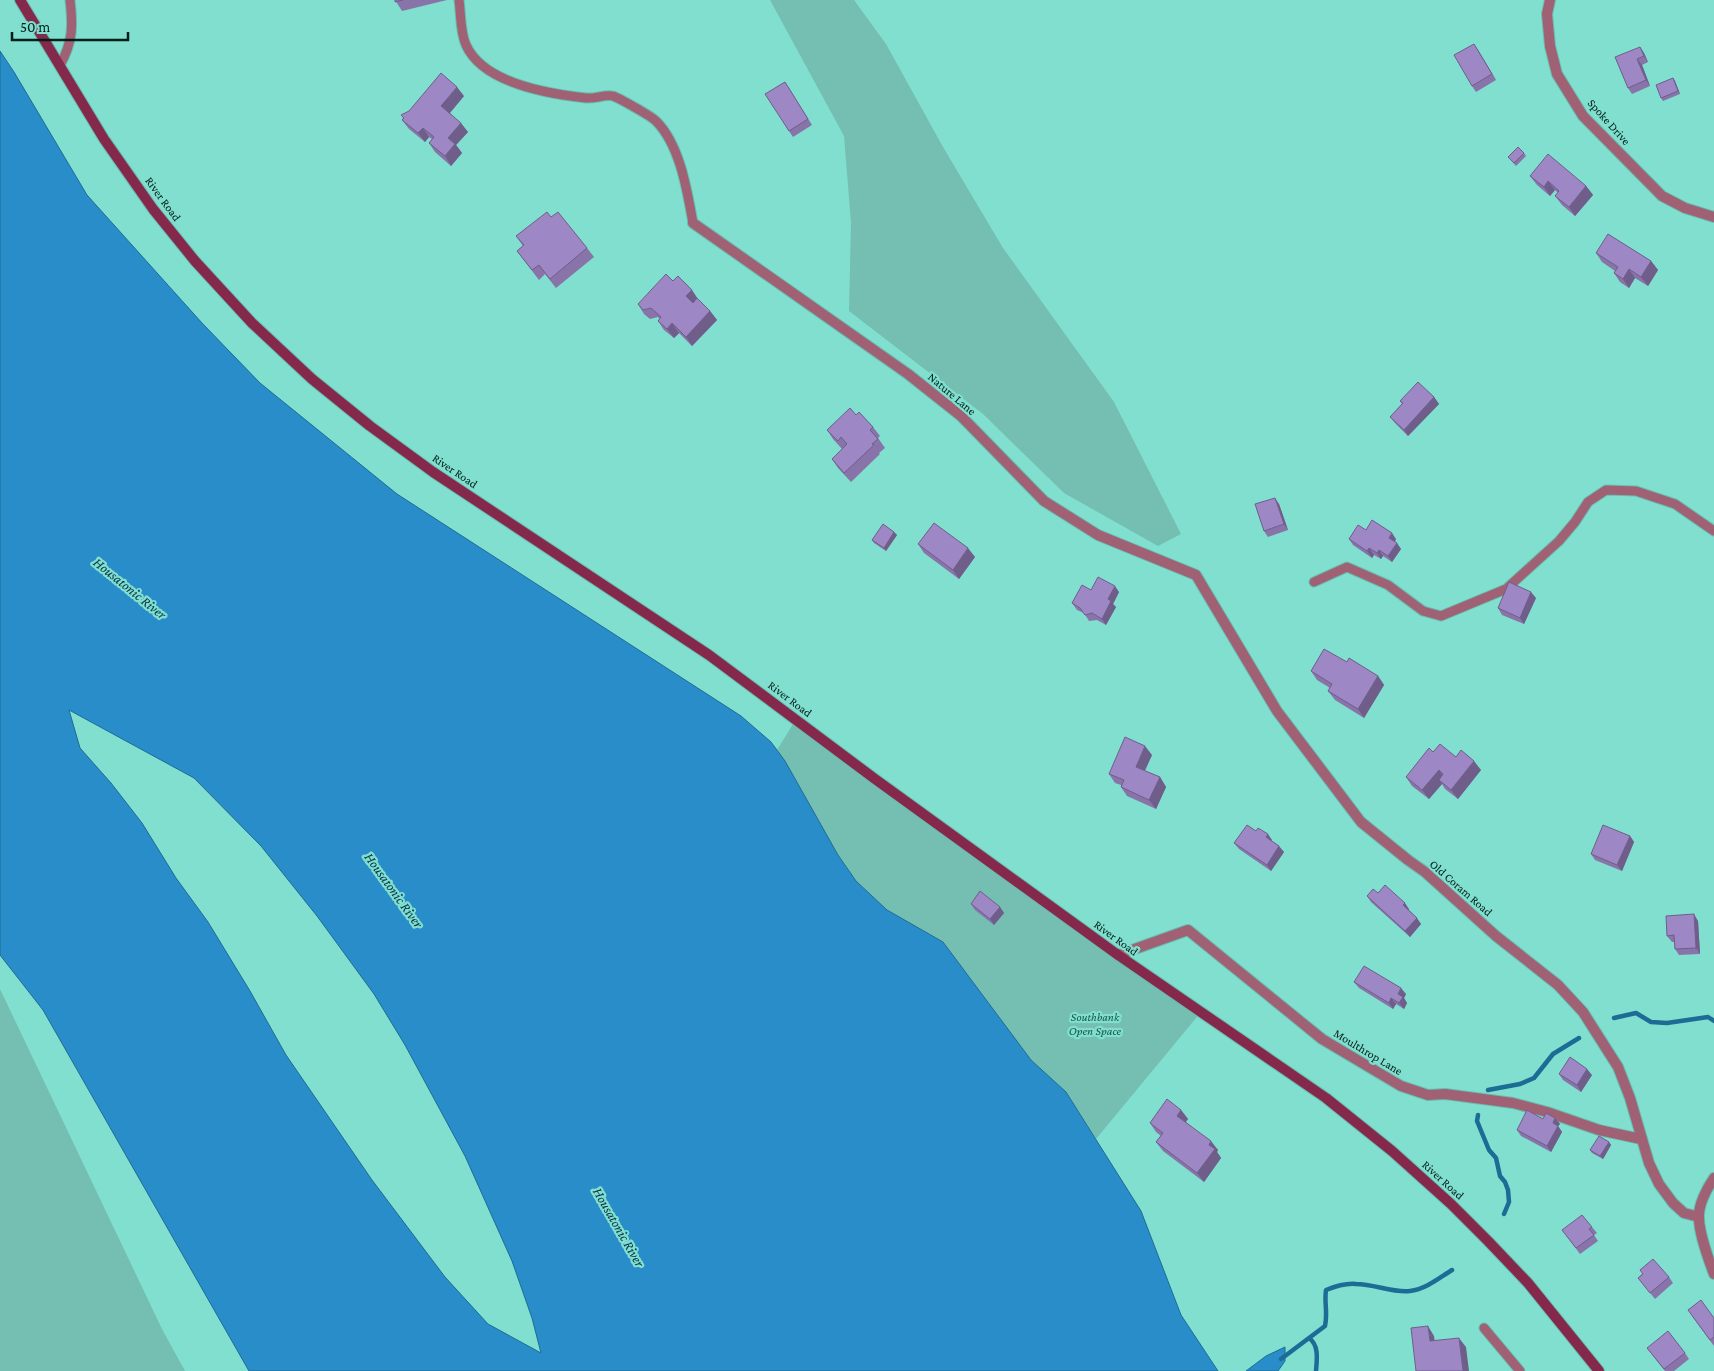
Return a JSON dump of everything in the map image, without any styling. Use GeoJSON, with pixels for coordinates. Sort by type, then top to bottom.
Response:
{"type":"FeatureCollection","features":[{"type":"Feature","properties":{"kind":"main road","name":"River Road"},"geometry":{"type":"LineString","coordinates":[[20,0],[110,146],[153,210],[194,261],[252,323],[312,379],[370,426],[433,472],[709,654],[875,779],[1118,955],[1326,1098],[1392,1151],[1451,1204],[1534,1290],[1599,1371]]}},
{"type":"Feature","properties":{"kind":"street","name":"Spoke Drive"},"geometry":{"type":"LineString","coordinates":[[1550,0],[1547,14],[1550,46],[1557,74],[1584,116],[1662,196],[1684,208],[1714,218]]}},
{"type":"Feature","properties":{"kind":"street","name":"Nature Lane"},"geometry":{"type":"LineString","coordinates":[[693,223],[908,374],[961,416],[1044,501],[1098,535],[1196,574]]}},
{"type":"Feature","properties":{"kind":"street","name":"Old Coram Road"},"geometry":{"type":"LineString","coordinates":[[1196,574],[1278,713],[1361,822],[1425,872],[1496,936],[1558,985],[1583,1012],[1618,1067],[1630,1098],[1649,1163],[1659,1184],[1673,1203],[1684,1213],[1699,1217]]}},
{"type":"Feature","properties":{"kind":"street","name":"Moulthrop Lane"},"geometry":{"type":"LineString","coordinates":[[1118,955],[1188,930],[1322,1038],[1401,1086],[1428,1095],[1445,1094],[1513,1103],[1547,1112],[1599,1130],[1641,1139]]}},
{"type":"Feature","properties":{"kind":"street"},"geometry":{"type":"LineString","coordinates":[[1714,1178],[1704,1197],[1699,1217],[1708,1260],[1714,1274]]}},
{"type":"Feature","properties":{"kind":"lane"},"geometry":{"type":"LineString","coordinates":[[60,65],[68,51],[72,37],[70,0]]}},
{"type":"Feature","properties":{"kind":"lane"},"geometry":{"type":"LineString","coordinates":[[459,0],[465,43],[473,57],[490,71],[516,84],[550,93],[589,98],[613,96],[656,121],[674,146],[686,187],[693,223]]}},
{"type":"Feature","properties":{"kind":"lane"},"geometry":{"type":"LineString","coordinates":[[1314,582],[1346,567],[1388,585],[1423,611],[1442,616],[1506,589],[1576,522],[1588,502],[1606,490],[1636,491],[1675,504],[1714,531]]}},
{"type":"Feature","properties":{"kind":"lane"},"geometry":{"type":"LineString","coordinates":[[1484,1328],[1520,1371]]}},
{"type":"Feature","properties":{"kind":"green space"},"geometry":{"type":"Polygon","coordinates":[[[770,0],[854,0],[886,44],[943,147],[1003,248],[1114,402],[1181,534],[1158,546],[1064,493],[983,414],[849,311],[851,223],[844,136],[770,0]]]}},
{"type":"Feature","properties":{"kind":"green space","name":"Southbank Open Space"},"geometry":{"type":"Polygon","coordinates":[[[795,721],[1201,1012],[1096,1139],[1066,1092],[1031,1060],[943,942],[887,910],[856,881],[838,855],[777,750],[795,721]]]}},
{"type":"Feature","properties":{"kind":"green space"},"geometry":{"type":"Polygon","coordinates":[[[0,989],[162,1329],[185,1371],[0,1371],[0,989]]]}},
{"type":"Feature","properties":{"kind":"water","name":"Housatonic River"},"geometry":{"type":"Polygon","coordinates":[[[0,51],[87,195],[202,323],[260,383],[397,494],[741,716],[771,742],[785,761],[838,855],[856,881],[887,910],[943,942],[1031,1060],[1066,1092],[1141,1211],[1181,1315],[1218,1371],[249,1371],[43,1010],[0,955],[0,51]],[[69,710],[80,748],[111,783],[142,823],[176,878],[208,922],[286,1055],[372,1180],[445,1277],[488,1324],[541,1353],[532,1318],[512,1261],[465,1156],[405,1045],[374,994],[317,916],[261,846],[194,778],[69,710]]]}},
{"type":"Feature","properties":{"kind":"water"},"geometry":{"type":"Polygon","coordinates":[[[1285,1347],[1285,1361],[1278,1371],[1246,1371],[1266,1356],[1285,1347]]]}},
{"type":"Feature","properties":{"kind":"building"},"geometry":{"type":"Polygon","coordinates":[[[1474,44],[1492,74],[1472,86],[1454,55],[1474,44]]]}},
{"type":"Feature","properties":{"kind":"building"},"geometry":{"type":"Polygon","coordinates":[[[1640,47],[1644,56],[1637,59],[1646,80],[1628,88],[1615,57],[1640,47]]]}},
{"type":"Feature","properties":{"kind":"building"},"geometry":{"type":"Polygon","coordinates":[[[441,73],[457,87],[441,106],[461,123],[448,138],[455,144],[445,156],[429,143],[434,137],[423,128],[418,133],[402,120],[404,118],[401,115],[409,111],[441,73]]]}},
{"type":"Feature","properties":{"kind":"building"},"geometry":{"type":"Polygon","coordinates":[[[1673,78],[1678,91],[1661,98],[1656,85],[1673,78]]]}},
{"type":"Feature","properties":{"kind":"building"},"geometry":{"type":"Polygon","coordinates":[[[785,82],[808,119],[789,131],[765,94],[785,82]]]}},
{"type":"Feature","properties":{"kind":"building"},"geometry":{"type":"Polygon","coordinates":[[[1518,147],[1524,153],[1514,163],[1508,157],[1518,147]]]}},
{"type":"Feature","properties":{"kind":"building"},"geometry":{"type":"Polygon","coordinates":[[[1548,154],[1586,186],[1569,207],[1555,196],[1559,191],[1548,181],[1544,187],[1530,176],[1548,154]]]}},
{"type":"Feature","properties":{"kind":"building"},"geometry":{"type":"Polygon","coordinates":[[[547,212],[551,217],[558,212],[587,248],[550,279],[539,265],[532,270],[517,251],[524,245],[516,236],[547,212]]]}},
{"type":"Feature","properties":{"kind":"building"},"geometry":{"type":"Polygon","coordinates":[[[1608,234],[1651,261],[1641,277],[1629,269],[1623,279],[1614,273],[1618,267],[1596,253],[1608,234]]]}},
{"type":"Feature","properties":{"kind":"building"},"geometry":{"type":"Polygon","coordinates":[[[666,274],[673,281],[678,276],[692,290],[686,296],[693,303],[697,298],[710,311],[686,337],[672,323],[667,329],[658,321],[661,317],[651,308],[643,310],[638,304],[666,274]]]}},
{"type":"Feature","properties":{"kind":"building"},"geometry":{"type":"Polygon","coordinates":[[[1418,382],[1434,397],[1404,430],[1390,417],[1403,403],[1400,401],[1418,382]]]}},
{"type":"Feature","properties":{"kind":"building"},"geometry":{"type":"Polygon","coordinates":[[[850,408],[856,415],[859,412],[873,427],[870,430],[878,439],[844,473],[832,459],[847,444],[841,437],[838,441],[827,430],[850,408]]]}},
{"type":"Feature","properties":{"kind":"building"},"geometry":{"type":"Polygon","coordinates":[[[1275,498],[1284,524],[1264,531],[1255,504],[1275,498]]]}},
{"type":"Feature","properties":{"kind":"building"},"geometry":{"type":"Polygon","coordinates":[[[1372,520],[1392,533],[1389,538],[1397,543],[1388,556],[1379,550],[1377,553],[1369,548],[1367,551],[1349,539],[1358,525],[1366,530],[1372,520]]]}},
{"type":"Feature","properties":{"kind":"building"},"geometry":{"type":"Polygon","coordinates":[[[934,523],[968,548],[953,570],[918,544],[934,523]]]}},
{"type":"Feature","properties":{"kind":"building"},"geometry":{"type":"Polygon","coordinates":[[[883,524],[894,532],[884,548],[872,540],[883,524]]]}},
{"type":"Feature","properties":{"kind":"building"},"geometry":{"type":"Polygon","coordinates":[[[1098,577],[1115,586],[1108,599],[1111,601],[1102,619],[1092,613],[1085,615],[1080,608],[1072,603],[1082,585],[1091,590],[1098,577]]]}},
{"type":"Feature","properties":{"kind":"building"},"geometry":{"type":"Polygon","coordinates":[[[1509,582],[1531,592],[1520,618],[1498,608],[1509,582]]]}},
{"type":"Feature","properties":{"kind":"building"},"geometry":{"type":"Polygon","coordinates":[[[1324,649],[1347,662],[1349,658],[1378,676],[1358,709],[1328,691],[1332,684],[1311,671],[1324,649]]]}},
{"type":"Feature","properties":{"kind":"building"},"geometry":{"type":"Polygon","coordinates":[[[1125,737],[1145,746],[1136,767],[1160,777],[1149,800],[1121,787],[1124,780],[1109,774],[1125,737]]]}},
{"type":"Feature","properties":{"kind":"building"},"geometry":{"type":"Polygon","coordinates":[[[1440,744],[1456,757],[1461,750],[1474,761],[1451,790],[1439,780],[1443,774],[1439,770],[1422,790],[1406,777],[1429,748],[1433,752],[1440,744]]]}},
{"type":"Feature","properties":{"kind":"building"},"geometry":{"type":"Polygon","coordinates":[[[1247,825],[1256,831],[1258,828],[1268,834],[1266,837],[1279,846],[1267,865],[1234,843],[1247,825]]]}},
{"type":"Feature","properties":{"kind":"building"},"geometry":{"type":"Polygon","coordinates":[[[1603,825],[1630,836],[1617,865],[1591,854],[1603,825]]]}},
{"type":"Feature","properties":{"kind":"building"},"geometry":{"type":"Polygon","coordinates":[[[1385,885],[1405,903],[1403,905],[1417,918],[1405,931],[1367,896],[1373,889],[1378,893],[1385,885]]]}},
{"type":"Feature","properties":{"kind":"building"},"geometry":{"type":"Polygon","coordinates":[[[980,891],[1000,907],[990,919],[971,904],[980,891]]]}},
{"type":"Feature","properties":{"kind":"building"},"geometry":{"type":"Polygon","coordinates":[[[1694,914],[1696,948],[1675,949],[1674,935],[1667,936],[1666,916],[1694,914]]]}},
{"type":"Feature","properties":{"kind":"building"},"geometry":{"type":"Polygon","coordinates":[[[1364,966],[1401,988],[1398,994],[1403,997],[1399,1003],[1391,998],[1389,1003],[1354,982],[1364,966]]]}},
{"type":"Feature","properties":{"kind":"building"},"geometry":{"type":"Polygon","coordinates":[[[1570,1057],[1587,1069],[1577,1085],[1559,1074],[1570,1057]]]}},
{"type":"Feature","properties":{"kind":"building"},"geometry":{"type":"Polygon","coordinates":[[[1167,1099],[1181,1110],[1177,1116],[1211,1141],[1209,1145],[1215,1149],[1197,1173],[1156,1142],[1163,1133],[1150,1123],[1167,1099]]]}},
{"type":"Feature","properties":{"kind":"building"},"geometry":{"type":"Polygon","coordinates":[[[1527,1110],[1543,1119],[1546,1113],[1555,1118],[1553,1123],[1558,1126],[1547,1146],[1517,1130],[1527,1110]]]}},
{"type":"Feature","properties":{"kind":"building"},"geometry":{"type":"Polygon","coordinates":[[[1599,1136],[1609,1142],[1600,1156],[1590,1150],[1599,1136]]]}},
{"type":"Feature","properties":{"kind":"building"},"geometry":{"type":"Polygon","coordinates":[[[1582,1215],[1592,1227],[1589,1229],[1594,1235],[1576,1248],[1562,1230],[1582,1215]]]}},
{"type":"Feature","properties":{"kind":"building"},"geometry":{"type":"Polygon","coordinates":[[[1653,1259],[1669,1277],[1650,1293],[1638,1278],[1643,1274],[1640,1270],[1653,1259]]]}},
{"type":"Feature","properties":{"kind":"building"},"geometry":{"type":"Polygon","coordinates":[[[1701,1300],[1714,1318],[1714,1337],[1710,1340],[1688,1310],[1701,1300]]]}},
{"type":"Feature","properties":{"kind":"building"},"geometry":{"type":"Polygon","coordinates":[[[1428,1326],[1430,1341],[1459,1338],[1463,1371],[1416,1371],[1411,1328],[1428,1326]]]}},
{"type":"Feature","properties":{"kind":"building"},"geometry":{"type":"Polygon","coordinates":[[[1668,1331],[1685,1353],[1664,1369],[1647,1348],[1668,1331]]]}},
{"type":"Feature","properties":{"kind":"waterway"},"geometry":{"type":"LineString","coordinates":[[1614,1018],[1636,1013],[1651,1022],[1667,1023],[1708,1017],[1714,1021]]}},
{"type":"Feature","properties":{"kind":"waterway"},"geometry":{"type":"LineString","coordinates":[[1488,1090],[1520,1084],[1534,1078],[1553,1054],[1579,1038]]}},
{"type":"Feature","properties":{"kind":"waterway"},"geometry":{"type":"LineString","coordinates":[[1478,1115],[1477,1121],[1489,1150],[1496,1158],[1500,1176],[1508,1190],[1509,1202],[1504,1214]]}},
{"type":"Feature","properties":{"kind":"waterway"},"geometry":{"type":"LineString","coordinates":[[1281,1359],[1325,1326],[1326,1290],[1341,1285],[1363,1284],[1397,1291],[1410,1291],[1427,1286],[1452,1270]]}},
{"type":"Feature","properties":{"kind":"waterway"},"geometry":{"type":"LineString","coordinates":[[1309,1338],[1316,1348],[1316,1371]]}}]}
